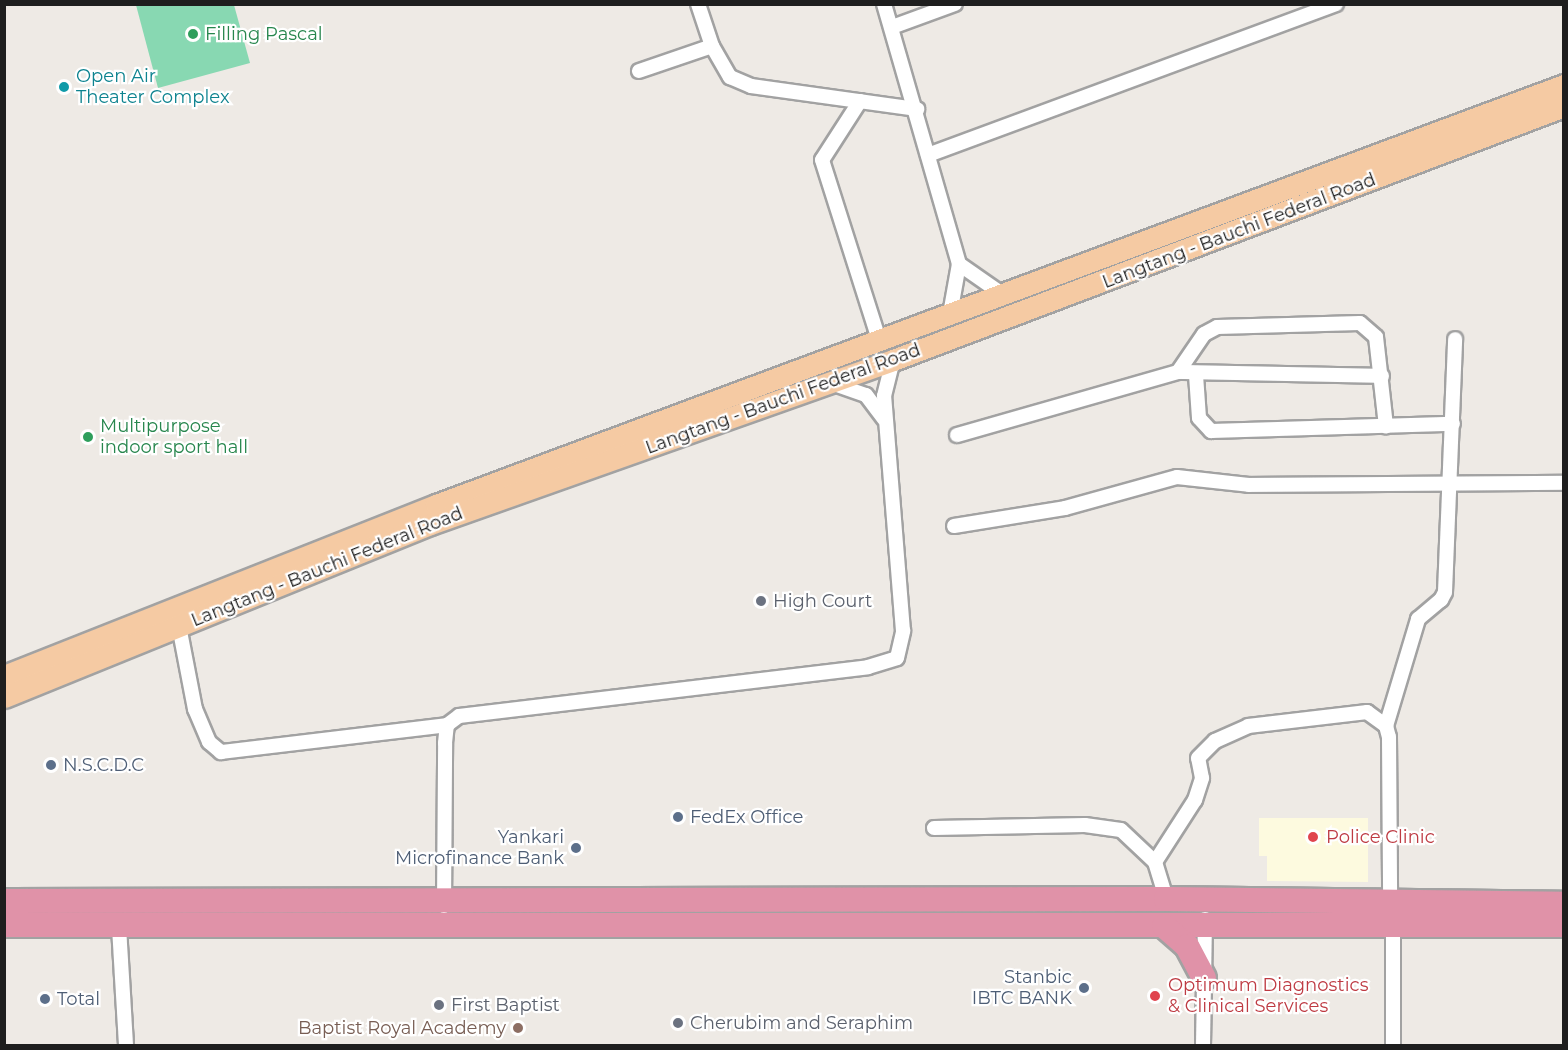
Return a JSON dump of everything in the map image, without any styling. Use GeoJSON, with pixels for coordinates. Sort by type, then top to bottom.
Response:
{"type":"FeatureCollection","features":[{"type":"Feature","properties":{"kind":"highway"},"geometry":{"type":"LineString","coordinates":[[593,923],[594,898]]}},
{"type":"Feature","properties":{"kind":"highway"},"geometry":{"type":"LineString","coordinates":[[714,924],[715,899]]}},
{"type":"Feature","properties":{"kind":"highway"},"geometry":{"type":"LineString","coordinates":[[925,899],[925,925]]}},
{"type":"Feature","properties":{"kind":"highway"},"geometry":{"type":"LineString","coordinates":[[11,900],[1390,899],[1563,904]]}},
{"type":"Feature","properties":{"kind":"highway"},"geometry":{"type":"LineString","coordinates":[[4,925],[119,927],[593,923],[1164,926],[1563,925]]}},
{"type":"Feature","properties":{"kind":"highway"},"geometry":{"type":"LineString","coordinates":[[1164,926],[1187,946],[1204,978]]}},
{"type":"Feature","properties":{"kind":"main road","name":"Langtang - Bauchi Federal Road"},"geometry":{"type":"LineString","coordinates":[[7,675],[436,505],[1563,85]]}},
{"type":"Feature","properties":{"kind":"main road","name":"Langtang - Bauchi Federal Road"},"geometry":{"type":"LineString","coordinates":[[4,697],[430,524],[893,360],[1153,264],[1563,106]]}},
{"type":"Feature","properties":{"kind":"main road"},"geometry":{"type":"LineString","coordinates":[[1145,241],[1153,264]]}},
{"type":"Feature","properties":{"kind":"main road"},"geometry":{"type":"LineString","coordinates":[[788,373],[796,394]]}},
{"type":"Feature","properties":{"kind":"street"},"geometry":{"type":"LineString","coordinates":[[698,4],[712,46],[730,77],[752,86],[917,109]]}},
{"type":"Feature","properties":{"kind":"street"},"geometry":{"type":"LineString","coordinates":[[884,4],[917,109],[959,264],[950,314]]}},
{"type":"Feature","properties":{"kind":"street"},"geometry":{"type":"LineString","coordinates":[[892,27],[956,4]]}},
{"type":"Feature","properties":{"kind":"street"},"geometry":{"type":"LineString","coordinates":[[928,155],[1336,4]]}},
{"type":"Feature","properties":{"kind":"street"},"geometry":{"type":"LineString","coordinates":[[639,71],[712,46]]}},
{"type":"Feature","properties":{"kind":"street"},"geometry":{"type":"LineString","coordinates":[[860,101],[822,160],[879,340]]}},
{"type":"Feature","properties":{"kind":"street"},"geometry":{"type":"LineString","coordinates":[[959,264],[1002,294]]}},
{"type":"Feature","properties":{"kind":"street"},"geometry":{"type":"LineString","coordinates":[[1178,372],[1204,334],[1217,327],[1360,323],[1377,337],[1386,426]]}},
{"type":"Feature","properties":{"kind":"street"},"geometry":{"type":"LineString","coordinates":[[1390,899],[1386,726],[1418,619],[1441,600],[1445,592],[1455,339]]}},
{"type":"Feature","properties":{"kind":"street"},"geometry":{"type":"LineString","coordinates":[[179,626],[195,709],[209,742],[221,752],[447,725],[459,716],[476,711],[868,667],[897,658],[903,631],[884,383],[893,360]]}},
{"type":"Feature","properties":{"kind":"street"},"geometry":{"type":"LineString","coordinates":[[957,435],[1178,372],[1196,375],[1382,376]]}},
{"type":"Feature","properties":{"kind":"street"},"geometry":{"type":"LineString","coordinates":[[1196,375],[1199,418],[1211,431],[1453,424]]}},
{"type":"Feature","properties":{"kind":"street"},"geometry":{"type":"LineString","coordinates":[[830,382],[866,395],[886,421]]}},
{"type":"Feature","properties":{"kind":"street"},"geometry":{"type":"LineString","coordinates":[[954,526],[1056,510],[1177,477],[1249,485],[1563,483]]}},
{"type":"Feature","properties":{"kind":"street"},"geometry":{"type":"LineString","coordinates":[[1155,862],[1195,800],[1202,778],[1198,758],[1229,732],[1248,726],[1354,711],[1377,715],[1386,726]]}},
{"type":"Feature","properties":{"kind":"street"},"geometry":{"type":"LineString","coordinates":[[444,924],[447,725]]}},
{"type":"Feature","properties":{"kind":"street"},"geometry":{"type":"LineString","coordinates":[[934,828],[1103,826],[1121,830],[1155,862],[1166,899]]}},
{"type":"Feature","properties":{"kind":"street"},"geometry":{"type":"LineString","coordinates":[[1203,1046],[1207,899]]}},
{"type":"Feature","properties":{"kind":"street"},"geometry":{"type":"LineString","coordinates":[[1393,926],[1393,1046]]}},
{"type":"Feature","properties":{"kind":"street"},"geometry":{"type":"LineString","coordinates":[[119,927],[126,1046]]}},
{"type":"Feature","properties":{"kind":"shaded area","name":"Police Clinic"},"geometry":{"type":"Polygon","coordinates":[[[1259,818],[1368,818],[1368,882],[1267,881],[1267,856],[1259,856],[1259,818]]]}},
{"type":"Feature","properties":{"kind":"green space","name":"Filling Pascal"},"geometry":{"type":"Polygon","coordinates":[[[136,5],[234,5],[250,63],[158,88],[136,5]]]}},
{"type":"Feature","properties":{"kind":"place","name":"Filling Pascal"},"geometry":{"type":"Point","coordinates":[193,34]}},
{"type":"Feature","properties":{"kind":"place","name":"Open Air Theater Complex"},"geometry":{"type":"Point","coordinates":[64,87]}},
{"type":"Feature","properties":{"kind":"place","name":"Multipurpose indoor sport hall"},"geometry":{"type":"Point","coordinates":[88,437]}},
{"type":"Feature","properties":{"kind":"place","name":"High Court"},"geometry":{"type":"Point","coordinates":[761,601]}},
{"type":"Feature","properties":{"kind":"place","name":"N.S.C.D.C"},"geometry":{"type":"Point","coordinates":[51,765]}},
{"type":"Feature","properties":{"kind":"place","name":"FedEx Office"},"geometry":{"type":"Point","coordinates":[678,817]}},
{"type":"Feature","properties":{"kind":"place","name":"Police Clinic"},"geometry":{"type":"Point","coordinates":[1313,837]}},
{"type":"Feature","properties":{"kind":"place","name":"Yankari Microfinance Bank"},"geometry":{"type":"Point","coordinates":[576,848]}},
{"type":"Feature","properties":{"kind":"place","name":"Stanbic IBTC BANK"},"geometry":{"type":"Point","coordinates":[1084,988]}},
{"type":"Feature","properties":{"kind":"place","name":"Optimum Diagnostics & Clinical Services"},"geometry":{"type":"Point","coordinates":[1155,996]}},
{"type":"Feature","properties":{"kind":"place","name":"Total"},"geometry":{"type":"Point","coordinates":[45,999]}},
{"type":"Feature","properties":{"kind":"place","name":"First Baptist"},"geometry":{"type":"Point","coordinates":[439,1005]}},
{"type":"Feature","properties":{"kind":"place","name":"Cherubim and Seraphim"},"geometry":{"type":"Point","coordinates":[678,1023]}},
{"type":"Feature","properties":{"kind":"place","name":"Baptist Royal Academy"},"geometry":{"type":"Point","coordinates":[518,1028]}}]}
